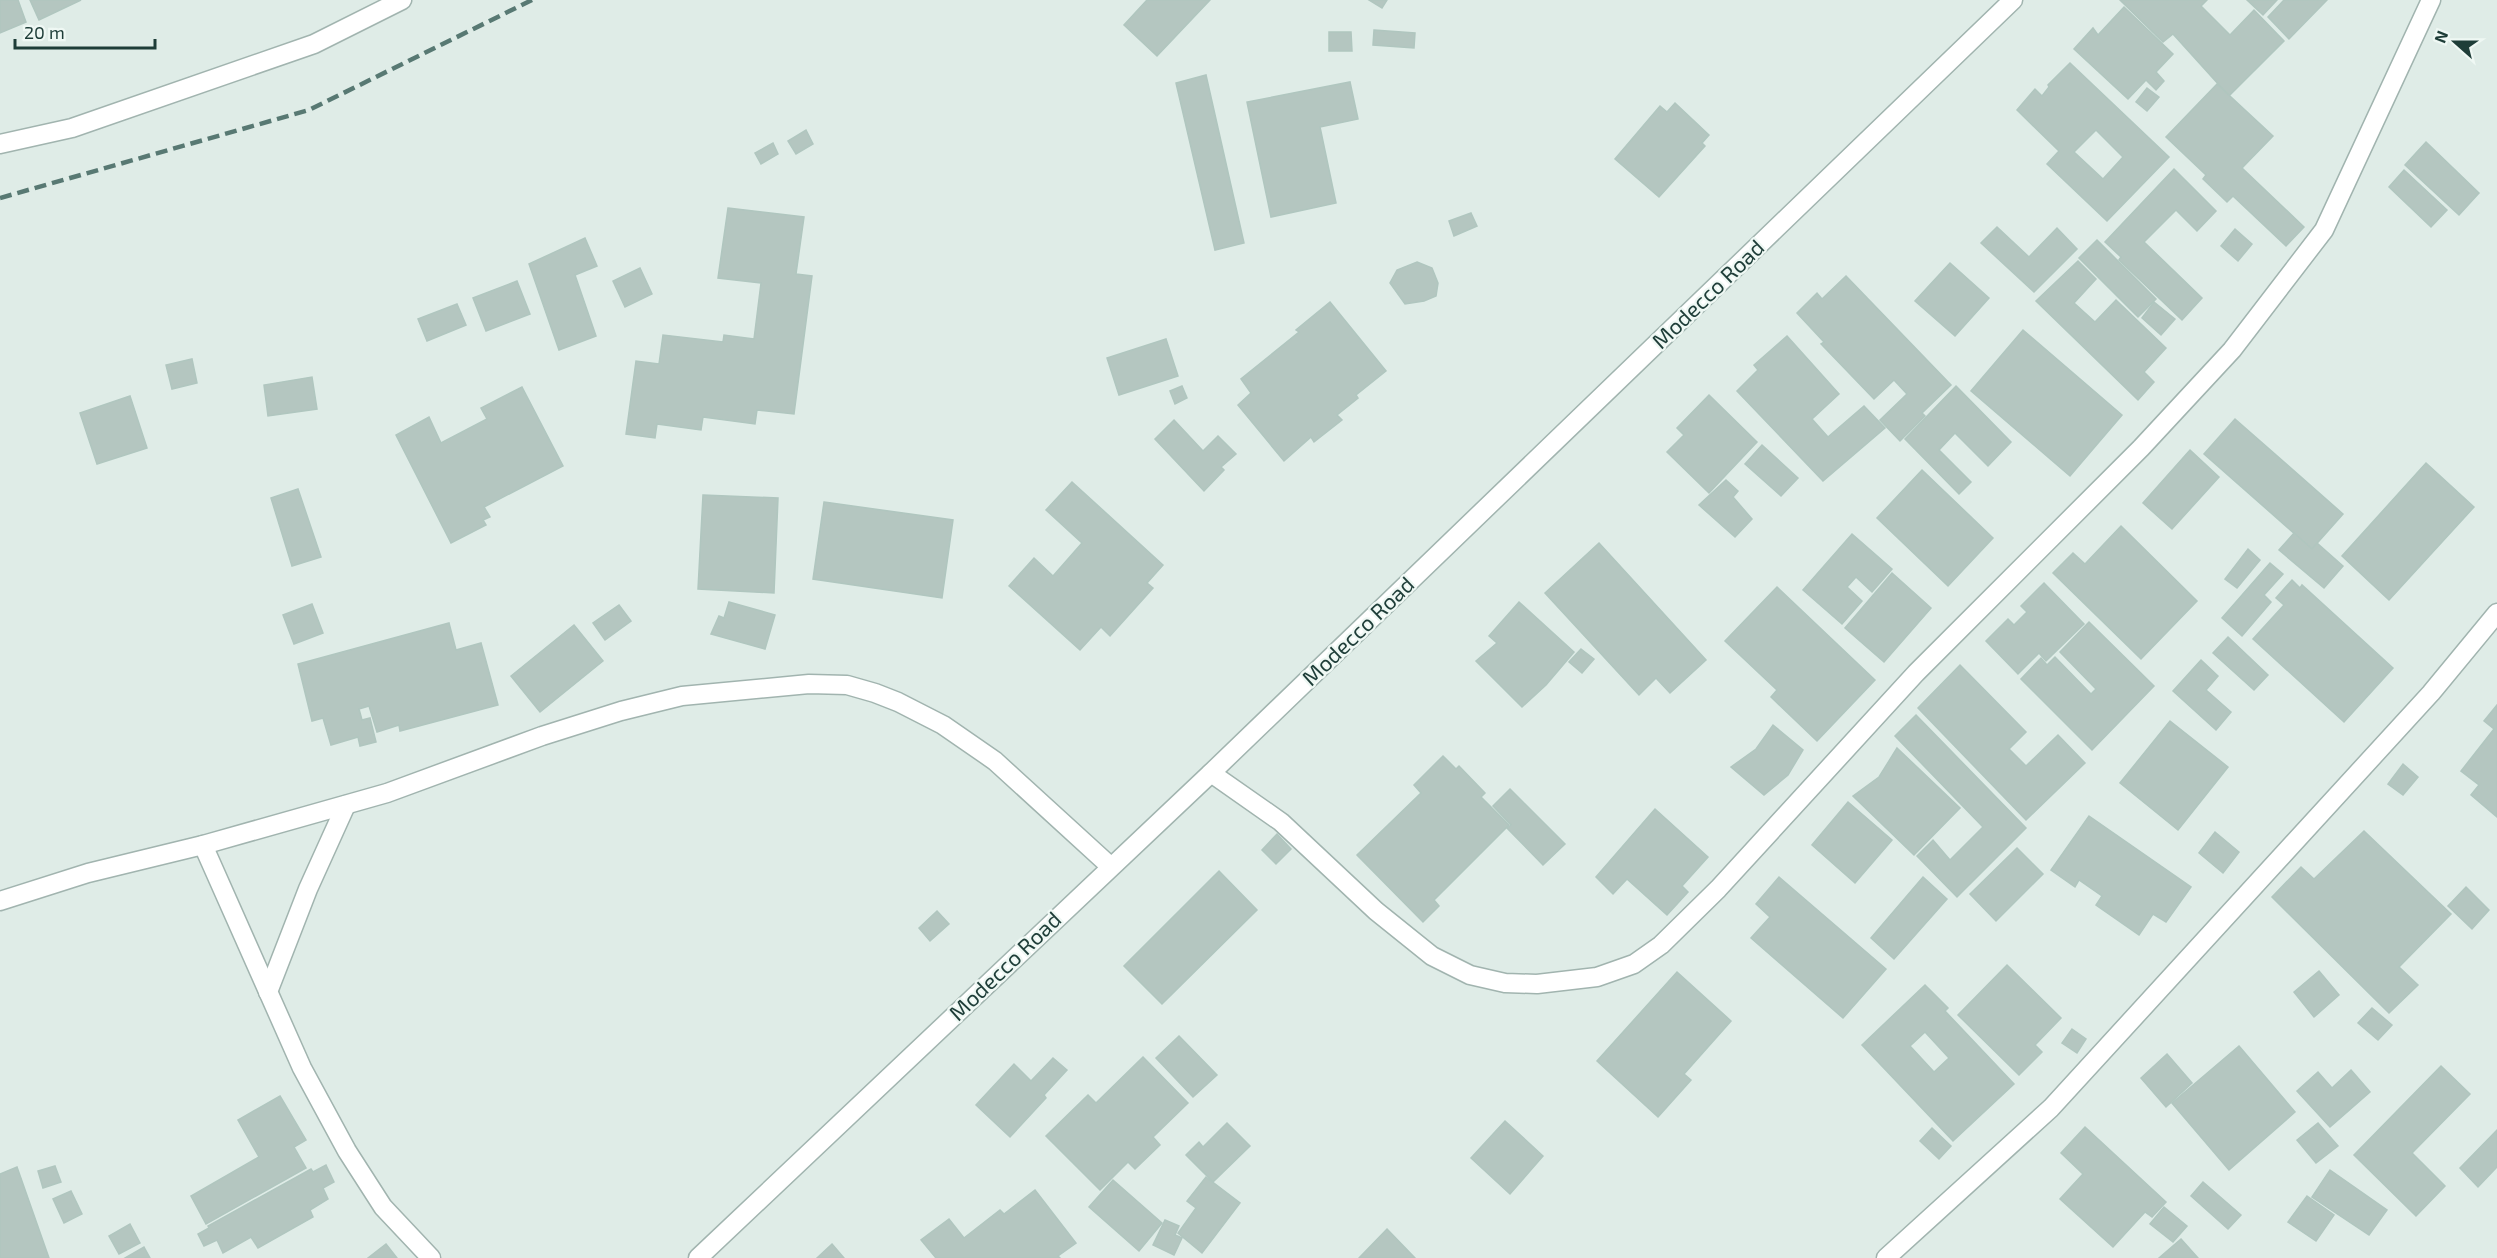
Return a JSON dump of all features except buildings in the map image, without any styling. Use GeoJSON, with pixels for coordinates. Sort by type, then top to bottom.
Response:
{"type":"FeatureCollection","features":[{"type":"Feature","properties":{"kind":"street"},"geometry":{"type":"LineString","coordinates":[[0,144],[72,128],[314,44],[402,0]]}},
{"type":"Feature","properties":{"kind":"street","name":"Modecco Road"},"geometry":{"type":"LineString","coordinates":[[698,1258],[1210,773],[2013,0]]}},
{"type":"Feature","properties":{"kind":"street"},"geometry":{"type":"LineString","coordinates":[[1210,773],[1281,822],[1376,911],[1432,956],[1470,975],[1505,982],[1537,984],[1597,977],[1634,964],[1661,945],[1718,889],[1916,673],[2140,448],[2232,350],[2324,230],[2431,0]]}},
{"type":"Feature","properties":{"kind":"street"},"geometry":{"type":"LineString","coordinates":[[1886,1258],[2060,1099],[2424,701],[2497,613]]}},
{"type":"Feature","properties":{"kind":"street"},"geometry":{"type":"LineString","coordinates":[[0,901],[88,873],[202,845],[387,794],[542,736],[621,711],[682,696],[809,684],[847,685],[898,702],[943,725],[995,761],[1110,866]]}},
{"type":"Feature","properties":{"kind":"street"},"geometry":{"type":"LineString","coordinates":[[268,992],[308,890],[346,805]]}},
{"type":"Feature","properties":{"kind":"street"},"geometry":{"type":"LineString","coordinates":[[202,845],[302,1068],[347,1150],[383,1207],[431,1258]]}},
{"type":"Feature","properties":{"kind":"railway"},"geometry":{"type":"LineString","coordinates":[[0,198],[309,110],[532,0]]}}]}
